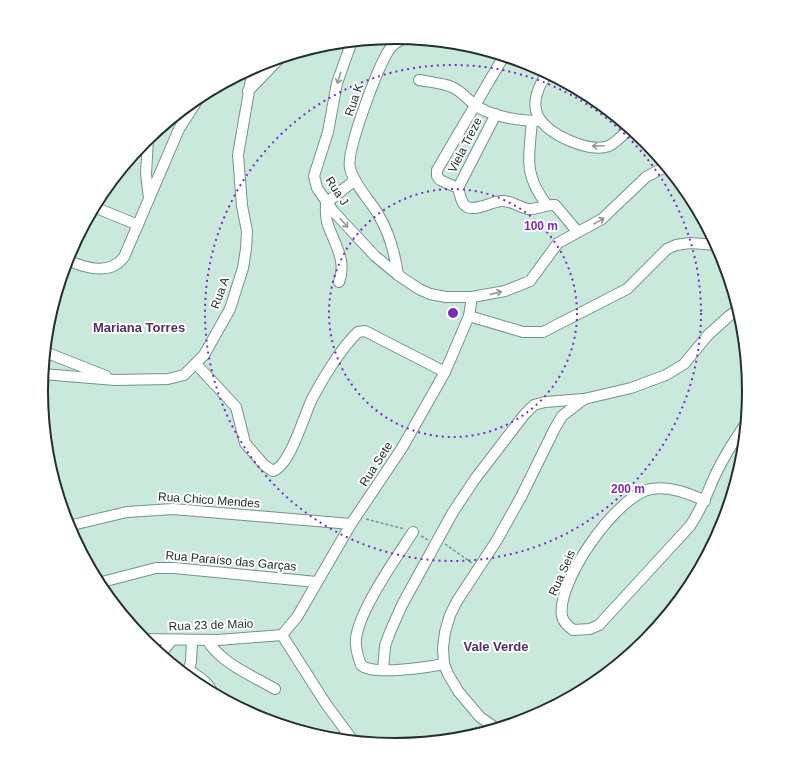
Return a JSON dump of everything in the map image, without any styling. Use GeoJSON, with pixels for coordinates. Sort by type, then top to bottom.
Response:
{"type":"FeatureCollection","features":[{"type":"Feature","properties":{"kind":"street","name":"Rua K"},"geometry":{"type":"LineString","coordinates":[[393,44],[378,71],[351,156],[350,167],[355,180],[379,216],[392,248],[398,275]]}},
{"type":"Feature","properties":{"kind":"street","name":"Rua J"},"geometry":{"type":"LineString","coordinates":[[350,47],[337,83],[328,132],[314,176],[316,188],[326,202],[375,256],[398,275],[419,289],[430,294],[446,297],[472,297],[505,291],[530,281],[558,243],[602,219],[646,177],[662,169]]}},
{"type":"Feature","properties":{"kind":"street"},"geometry":{"type":"LineString","coordinates":[[501,60],[437,170],[437,176],[440,180],[458,188],[464,205],[468,208],[476,208],[500,201],[507,201],[530,209],[547,205],[555,206],[560,209],[577,232]]}},
{"type":"Feature","properties":{"kind":"street"},"geometry":{"type":"LineString","coordinates":[[248,91],[272,67]]}},
{"type":"Feature","properties":{"kind":"street","name":"Rua A"},"geometry":{"type":"LineString","coordinates":[[49,374],[115,380],[168,379],[184,374],[196,364],[212,343],[230,309],[243,268],[247,231],[242,206],[238,155],[251,76]]}},
{"type":"Feature","properties":{"kind":"street"},"geometry":{"type":"LineString","coordinates":[[545,78],[538,89],[536,107],[537,115],[529,172],[536,191],[547,205]]}},
{"type":"Feature","properties":{"kind":"street"},"geometry":{"type":"LineString","coordinates":[[419,80],[451,86],[459,90],[474,105],[496,114],[514,119],[536,121],[579,145],[597,148],[609,146],[626,131]]}},
{"type":"Feature","properties":{"kind":"street"},"geometry":{"type":"LineString","coordinates":[[73,262],[90,268],[102,268],[119,264],[124,257],[150,199],[179,129],[190,112]]}},
{"type":"Feature","properties":{"kind":"street","name":"Viela Treze"},"geometry":{"type":"LineString","coordinates":[[458,188],[496,114]]}},
{"type":"Feature","properties":{"kind":"street"},"geometry":{"type":"LineString","coordinates":[[147,149],[146,174],[150,199]]}},
{"type":"Feature","properties":{"kind":"street"},"geometry":{"type":"LineString","coordinates":[[338,282],[342,273],[342,263],[328,225],[326,202],[355,180]]}},
{"type":"Feature","properties":{"kind":"street"},"geometry":{"type":"LineString","coordinates":[[100,209],[138,225]]}},
{"type":"Feature","properties":{"kind":"street"},"geometry":{"type":"LineString","coordinates":[[469,316],[523,332],[543,332],[627,289],[671,247],[690,243],[710,244]]}},
{"type":"Feature","properties":{"kind":"street","name":"Rua Sete"},"geometry":{"type":"LineString","coordinates":[[282,634],[297,617],[353,520],[402,448],[445,372],[469,316],[472,297]]}},
{"type":"Feature","properties":{"kind":"street"},"geometry":{"type":"LineString","coordinates":[[383,670],[385,646],[390,632],[402,605],[438,542],[453,512],[475,479],[524,414],[534,406],[545,402],[584,398],[631,388],[675,371],[684,364],[708,335],[734,313]]}},
{"type":"Feature","properties":{"kind":"street"},"geometry":{"type":"LineString","coordinates":[[196,364],[236,407],[245,443],[264,465],[273,471],[277,470],[288,456],[312,398],[326,374],[358,332],[366,331],[445,372]]}},
{"type":"Feature","properties":{"kind":"street"},"geometry":{"type":"LineString","coordinates":[[50,354],[115,380]]}},
{"type":"Feature","properties":{"kind":"street"},"geometry":{"type":"LineString","coordinates":[[491,725],[480,717],[458,691],[444,664],[444,642],[450,615],[457,601],[480,569],[521,498],[562,416],[584,398]]}},
{"type":"Feature","properties":{"kind":"street","name":"Rua Seis"},"geometry":{"type":"LineString","coordinates":[[705,501],[676,490],[650,489],[637,494],[618,509],[590,544],[574,571],[562,604],[562,617],[565,623],[573,630],[581,631],[599,625],[690,526],[705,501],[720,466],[740,433]]}},
{"type":"Feature","properties":{"kind":"street","name":"Rua Chico Mendes"},"geometry":{"type":"LineString","coordinates":[[74,525],[127,512],[173,509],[353,520]]}},
{"type":"Feature","properties":{"kind":"street"},"geometry":{"type":"LineString","coordinates":[[413,532],[386,573],[362,618],[358,631],[357,650],[361,665],[369,669],[410,670],[444,664]]}},
{"type":"Feature","properties":{"kind":"street","name":"Rua Paraíso das Garças"},"geometry":{"type":"LineString","coordinates":[[105,581],[156,568],[174,568],[316,582]]}},
{"type":"Feature","properties":{"kind":"street"},"geometry":{"type":"LineString","coordinates":[[282,634],[326,704],[350,736]]}},
{"type":"Feature","properties":{"kind":"street","name":"Rua 23 de Maio"},"geometry":{"type":"LineString","coordinates":[[152,639],[207,640],[282,634]]}},
{"type":"Feature","properties":{"kind":"street"},"geometry":{"type":"LineString","coordinates":[[164,651],[172,640]]}},
{"type":"Feature","properties":{"kind":"street"},"geometry":{"type":"LineString","coordinates":[[188,670],[192,640]]}},
{"type":"Feature","properties":{"kind":"street"},"geometry":{"type":"LineString","coordinates":[[207,640],[213,650],[221,657],[275,689]]}},
{"type":"Feature","properties":{"kind":"path"},"geometry":{"type":"LineString","coordinates":[[353,520],[389,524],[413,532],[438,542],[480,569]]}},
{"type":"Feature","properties":{"kind":"district","name":"Mariana Torres"},"geometry":{"type":"Point","coordinates":[139,327]}},
{"type":"Feature","properties":{"kind":"district","name":"Vale Verde"},"geometry":{"type":"Point","coordinates":[496,646]}}]}
